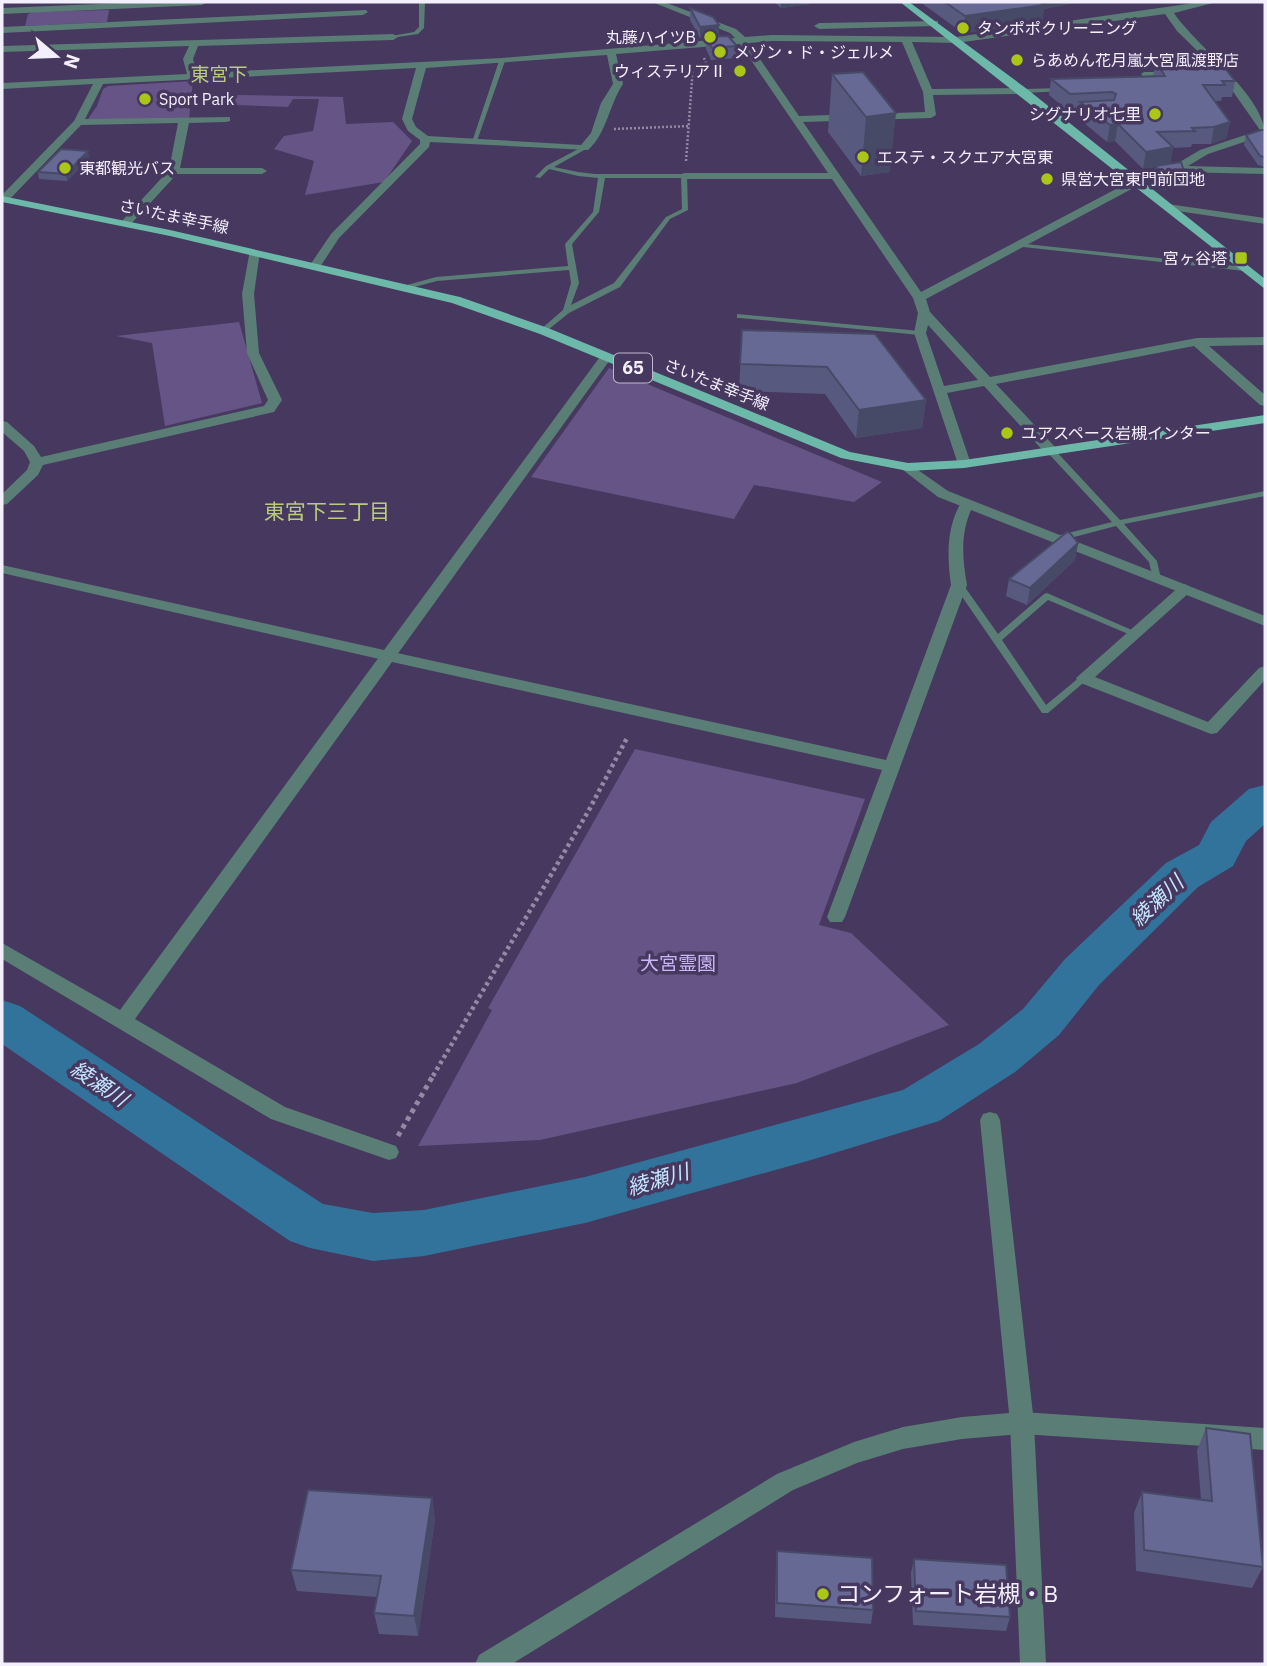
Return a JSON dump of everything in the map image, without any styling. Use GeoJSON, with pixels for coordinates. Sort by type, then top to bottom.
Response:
{"type":"FeatureCollection","features":[{"type":"Feature","properties":{"kind":"main road"},"geometry":{"type":"LineString","coordinates":[[904,2],[1023,91],[1263,282]]}},
{"type":"Feature","properties":{"kind":"main road","name":"さいたま幸手線"},"geometry":{"type":"LineString","coordinates":[[3,199],[316,265],[456,300],[544,331],[846,455],[908,467],[964,464],[1265,419]]}},
{"type":"Feature","properties":{"kind":"street"},"geometry":{"type":"LineString","coordinates":[[2,12],[25,6],[202,2]]}},
{"type":"Feature","properties":{"kind":"street"},"geometry":{"type":"LineString","coordinates":[[656,2],[733,31],[742,40],[919,298],[925,313],[1051,451]]}},
{"type":"Feature","properties":{"kind":"street"},"geometry":{"type":"LineString","coordinates":[[2,86],[502,61],[772,38],[956,40],[1168,12],[1213,2]]}},
{"type":"Feature","properties":{"kind":"street"},"geometry":{"type":"LineString","coordinates":[[110,45],[118,4]]}},
{"type":"Feature","properties":{"kind":"street"},"geometry":{"type":"LineString","coordinates":[[2,64],[5,49],[25,6]]}},
{"type":"Feature","properties":{"kind":"street"},"geometry":{"type":"LineString","coordinates":[[1168,12],[1180,29],[1223,71],[1265,131],[1204,152],[1176,169]]}},
{"type":"Feature","properties":{"kind":"street"},"geometry":{"type":"LineString","coordinates":[[2,30],[112,25],[361,21],[393,37]]}},
{"type":"Feature","properties":{"kind":"street"},"geometry":{"type":"LineString","coordinates":[[5,49],[195,43],[361,21]]}},
{"type":"Feature","properties":{"kind":"street"},"geometry":{"type":"LineString","coordinates":[[802,26],[934,23]]}},
{"type":"Feature","properties":{"kind":"street"},"geometry":{"type":"LineString","coordinates":[[762,27],[772,38]]}},
{"type":"Feature","properties":{"kind":"street"},"geometry":{"type":"LineString","coordinates":[[795,119],[932,115],[928,92],[905,38]]}},
{"type":"Feature","properties":{"kind":"street"},"geometry":{"type":"LineString","coordinates":[[193,77],[188,60],[195,43]]}},
{"type":"Feature","properties":{"kind":"street"},"geometry":{"type":"LineString","coordinates":[[422,64],[407,119],[412,129],[425,139],[584,148],[592,142],[599,129],[607,102],[618,84],[611,51]]}},
{"type":"Feature","properties":{"kind":"street"},"geometry":{"type":"LineString","coordinates":[[3,199],[78,122],[99,83]]}},
{"type":"Feature","properties":{"kind":"street"},"geometry":{"type":"LineString","coordinates":[[928,92],[1023,91]]}},
{"type":"Feature","properties":{"kind":"street"},"geometry":{"type":"LineString","coordinates":[[78,122],[226,119]]}},
{"type":"Feature","properties":{"kind":"street"},"geometry":{"type":"LineString","coordinates":[[125,224],[174,171],[184,120]]}},
{"type":"Feature","properties":{"kind":"street"},"geometry":{"type":"LineString","coordinates":[[316,265],[335,236],[425,145],[425,139]]}},
{"type":"Feature","properties":{"kind":"street"},"geometry":{"type":"LineString","coordinates":[[919,298],[1134,180],[1176,169],[1265,171]]}},
{"type":"Feature","properties":{"kind":"street"},"geometry":{"type":"LineString","coordinates":[[174,171],[262,171]]}},
{"type":"Feature","properties":{"kind":"street"},"geometry":{"type":"LineString","coordinates":[[684,176],[837,176]]}},
{"type":"Feature","properties":{"kind":"street"},"geometry":{"type":"LineString","coordinates":[[1168,207],[1265,220]]}},
{"type":"Feature","properties":{"kind":"street"},"geometry":{"type":"LineString","coordinates":[[37,462],[269,409],[275,400],[253,353],[248,294],[254,252]]}},
{"type":"Feature","properties":{"kind":"street"},"geometry":{"type":"LineString","coordinates":[[925,313],[920,333],[964,464]]}},
{"type":"Feature","properties":{"kind":"street"},"geometry":{"type":"LineString","coordinates":[[938,391],[1197,342],[1265,341]]}},
{"type":"Feature","properties":{"kind":"street"},"geometry":{"type":"LineString","coordinates":[[1197,342],[1265,402]]}},
{"type":"Feature","properties":{"kind":"street"},"geometry":{"type":"LineString","coordinates":[[122,1022],[606,357]]}},
{"type":"Feature","properties":{"kind":"street"},"geometry":{"type":"LineString","coordinates":[[2,425],[29,449],[37,462]]}},
{"type":"Feature","properties":{"kind":"street"},"geometry":{"type":"LineString","coordinates":[[2,501],[33,472],[37,462]]}},
{"type":"Feature","properties":{"kind":"street"},"geometry":{"type":"LineString","coordinates":[[908,467],[943,494],[1265,621]]}},
{"type":"Feature","properties":{"kind":"street"},"geometry":{"type":"LineString","coordinates":[[836,917],[959,585],[954,563],[956,542],[962,512],[967,504]]}},
{"type":"Feature","properties":{"kind":"street"},"geometry":{"type":"LineString","coordinates":[[2,569],[891,767]]}},
{"type":"Feature","properties":{"kind":"street"},"geometry":{"type":"LineString","coordinates":[[1185,589],[1084,678],[1211,730],[1265,671]]}},
{"type":"Feature","properties":{"kind":"street"},"geometry":{"type":"LineString","coordinates":[[2,950],[278,1113],[389,1152]]}},
{"type":"Feature","properties":{"kind":"street"},"geometry":{"type":"LineString","coordinates":[[990,1120],[1022,1423],[1033,1664]]}},
{"type":"Feature","properties":{"kind":"street"},"geometry":{"type":"LineString","coordinates":[[488,1664],[785,1482],[853,1453],[903,1438],[962,1428],[1022,1423],[1265,1439]]}},
{"type":"Feature","properties":{"kind":"lane"},"geometry":{"type":"LineString","coordinates":[[393,37],[416,33],[422,27],[422,2]]}},
{"type":"Feature","properties":{"kind":"lane"},"geometry":{"type":"LineString","coordinates":[[474,141],[502,61]]}},
{"type":"Feature","properties":{"kind":"lane"},"geometry":{"type":"LineString","coordinates":[[1210,71],[1223,71]]}},
{"type":"Feature","properties":{"kind":"lane"},"geometry":{"type":"LineString","coordinates":[[1140,88],[1153,88],[1144,74],[1170,73]]}},
{"type":"Feature","properties":{"kind":"lane"},"geometry":{"type":"LineString","coordinates":[[1023,91],[1076,90]]}},
{"type":"Feature","properties":{"kind":"lane"},"geometry":{"type":"LineString","coordinates":[[1053,115],[1098,113]]}},
{"type":"Feature","properties":{"kind":"lane"},"geometry":{"type":"LineString","coordinates":[[538,177],[548,167],[584,148]]}},
{"type":"Feature","properties":{"kind":"lane"},"geometry":{"type":"LineString","coordinates":[[544,331],[566,311],[617,285],[668,218],[685,210],[684,176],[602,175],[558,172],[548,167]]}},
{"type":"Feature","properties":{"kind":"lane"},"geometry":{"type":"LineString","coordinates":[[566,311],[575,283],[568,244],[596,212],[602,175]]}},
{"type":"Feature","properties":{"kind":"lane"},"geometry":{"type":"LineString","coordinates":[[1015,245],[1245,269]]}},
{"type":"Feature","properties":{"kind":"lane"},"geometry":{"type":"LineString","coordinates":[[410,287],[436,279],[571,268]]}},
{"type":"Feature","properties":{"kind":"lane"},"geometry":{"type":"LineString","coordinates":[[740,316],[920,333]]}},
{"type":"Feature","properties":{"kind":"lane"},"geometry":{"type":"LineString","coordinates":[[1051,451],[1153,561],[1157,579]]}},
{"type":"Feature","properties":{"kind":"lane"},"geometry":{"type":"LineString","coordinates":[[1056,539],[1118,523],[1265,494]]}},
{"type":"Feature","properties":{"kind":"lane"},"geometry":{"type":"LineString","coordinates":[[959,585],[1045,711],[1084,678]]}},
{"type":"Feature","properties":{"kind":"lane"},"geometry":{"type":"LineString","coordinates":[[997,640],[1047,596],[1136,634]]}},
{"type":"Feature","properties":{"kind":"path"},"geometry":{"type":"LineString","coordinates":[[684,176],[693,67],[707,67],[698,43]]}},
{"type":"Feature","properties":{"kind":"path"},"geometry":{"type":"LineString","coordinates":[[599,129],[690,126]]}},
{"type":"Feature","properties":{"kind":"path"},"geometry":{"type":"LineString","coordinates":[[389,1152],[582,822],[627,738]]}},
{"type":"Feature","properties":{"kind":"green space"},"geometry":{"type":"Polygon","coordinates":[[[109,10],[107,22],[25,26],[28,14],[33,12],[109,10]]]}},
{"type":"Feature","properties":{"kind":"green space","name":"Sport Park"},"geometry":{"type":"Polygon","coordinates":[[[193,81],[189,119],[88,119],[97,106],[103,89],[108,86],[193,81]]]}},
{"type":"Feature","properties":{"kind":"green space"},"geometry":{"type":"Polygon","coordinates":[[[236,95],[343,97],[346,124],[393,122],[412,141],[384,182],[305,195],[314,161],[274,149],[284,136],[313,131],[319,99],[293,99],[288,107],[234,105],[236,95]]]}},
{"type":"Feature","properties":{"kind":"green space"},"geometry":{"type":"Polygon","coordinates":[[[239,322],[262,403],[165,426],[152,343],[116,336],[239,322]]]}},
{"type":"Feature","properties":{"kind":"green space"},"geometry":{"type":"Polygon","coordinates":[[[609,368],[882,482],[854,502],[754,485],[734,519],[531,477],[609,368]]]}},
{"type":"Feature","properties":{"kind":"green space","name":"大宮霊園"},"geometry":{"type":"Polygon","coordinates":[[[635,749],[865,799],[819,925],[851,933],[949,1025],[797,1083],[540,1140],[418,1146],[492,1010],[488,1008],[635,749]]]}},
{"type":"Feature","properties":{"kind":"building"},"geometry":{"type":"Polygon","coordinates":[[[945,2],[1039,2],[1044,5],[965,16],[945,2]]]}},
{"type":"Feature","properties":{"kind":"building"},"geometry":{"type":"Polygon","coordinates":[[[690,8],[713,17],[719,25],[700,27],[690,8]]]}},
{"type":"Feature","properties":{"kind":"building"},"geometry":{"type":"Polygon","coordinates":[[[728,36],[737,46],[712,48],[706,37],[728,36]]]}},
{"type":"Feature","properties":{"kind":"building"},"geometry":{"type":"Polygon","coordinates":[[[1218,59],[1235,81],[1222,81],[1225,85],[1203,85],[1230,122],[1214,127],[1192,128],[1195,131],[1157,132],[1173,147],[1146,152],[1118,124],[1110,125],[1080,102],[1114,100],[1116,94],[1070,94],[1051,79],[1165,76],[1156,62],[1218,59]]]}},
{"type":"Feature","properties":{"kind":"building"},"geometry":{"type":"Polygon","coordinates":[[[863,72],[896,113],[866,117],[832,74],[863,72]]]}},
{"type":"Feature","properties":{"kind":"building"},"geometry":{"type":"Polygon","coordinates":[[[1265,130],[1265,157],[1260,156],[1246,135],[1265,130]]]}},
{"type":"Feature","properties":{"kind":"building"},"geometry":{"type":"Polygon","coordinates":[[[61,149],[88,151],[66,174],[38,172],[61,149]]]}},
{"type":"Feature","properties":{"kind":"building"},"geometry":{"type":"Polygon","coordinates":[[[1181,162],[1185,174],[1165,176],[1155,166],[1181,162]]]}},
{"type":"Feature","properties":{"kind":"building"},"geometry":{"type":"Polygon","coordinates":[[[742,330],[875,334],[926,400],[859,410],[827,367],[740,364],[742,330]]]}},
{"type":"Feature","properties":{"kind":"building"},"geometry":{"type":"Polygon","coordinates":[[[1067,532],[1078,543],[1030,588],[1009,579],[1067,532]]]}},
{"type":"Feature","properties":{"kind":"building"},"geometry":{"type":"Polygon","coordinates":[[[1206,1428],[1250,1434],[1263,1567],[1144,1550],[1142,1492],[1212,1501],[1206,1428]]]}},
{"type":"Feature","properties":{"kind":"building"},"geometry":{"type":"Polygon","coordinates":[[[308,1490],[432,1498],[414,1616],[374,1613],[381,1576],[291,1570],[308,1490]]]}},
{"type":"Feature","properties":{"kind":"building","name":"コンフォート岩槻・B"},"geometry":{"type":"Polygon","coordinates":[[[777,1551],[872,1558],[873,1610],[777,1603],[777,1551]]]}},
{"type":"Feature","properties":{"kind":"building"},"geometry":{"type":"Polygon","coordinates":[[[914,1559],[1006,1565],[1010,1617],[916,1611],[914,1559]]]}},
{"type":"Feature","properties":{"kind":"waterway","name":"綾瀬川"},"geometry":{"type":"LineString","coordinates":[[2,1019],[310,1225],[373,1237],[424,1233],[585,1200],[811,1139],[920,1106],[997,1058],[1041,1022],[1082,972],[1182,875],[1217,855],[1227,833],[1265,800]]}},
{"type":"Feature","properties":{"kind":"place","name":"タンポポクリーニング"},"geometry":{"type":"Point","coordinates":[963,28]}},
{"type":"Feature","properties":{"kind":"place","name":"丸藤ハイツB"},"geometry":{"type":"Point","coordinates":[710,37]}},
{"type":"Feature","properties":{"kind":"place","name":"メゾン・ド・ジェルメ"},"geometry":{"type":"Point","coordinates":[720,52]}},
{"type":"Feature","properties":{"kind":"place","name":"らあめん花月嵐大宮風渡野店"},"geometry":{"type":"Point","coordinates":[1017,60]}},
{"type":"Feature","properties":{"kind":"place","name":"ウィステリアⅡ"},"geometry":{"type":"Point","coordinates":[740,71]}},
{"type":"Feature","properties":{"kind":"place","name":"Sport Park"},"geometry":{"type":"Point","coordinates":[145,99]}},
{"type":"Feature","properties":{"kind":"place","name":"シグナリオ七里"},"geometry":{"type":"Point","coordinates":[1155,114]}},
{"type":"Feature","properties":{"kind":"place","name":"エステ・スクエア大宮東"},"geometry":{"type":"Point","coordinates":[863,157]}},
{"type":"Feature","properties":{"kind":"place","name":"東都観光バス"},"geometry":{"type":"Point","coordinates":[65,168]}},
{"type":"Feature","properties":{"kind":"place","name":"県営大宮東門前団地"},"geometry":{"type":"Point","coordinates":[1047,179]}},
{"type":"Feature","properties":{"kind":"place","name":"宮ヶ谷塔"},"geometry":{"type":"Point","coordinates":[1241,258]}},
{"type":"Feature","properties":{"kind":"place","name":"ユアスペース岩槻インター"},"geometry":{"type":"Point","coordinates":[1007,433]}},
{"type":"Feature","properties":{"kind":"place","name":"コンフォート岩槻・B"},"geometry":{"type":"Point","coordinates":[823,1594]}},
{"type":"Feature","properties":{"kind":"district","name":"東宮下"},"geometry":{"type":"Point","coordinates":[219,74]}},
{"type":"Feature","properties":{"kind":"district","name":"東宮下三丁目"},"geometry":{"type":"Point","coordinates":[327,512]}}]}
